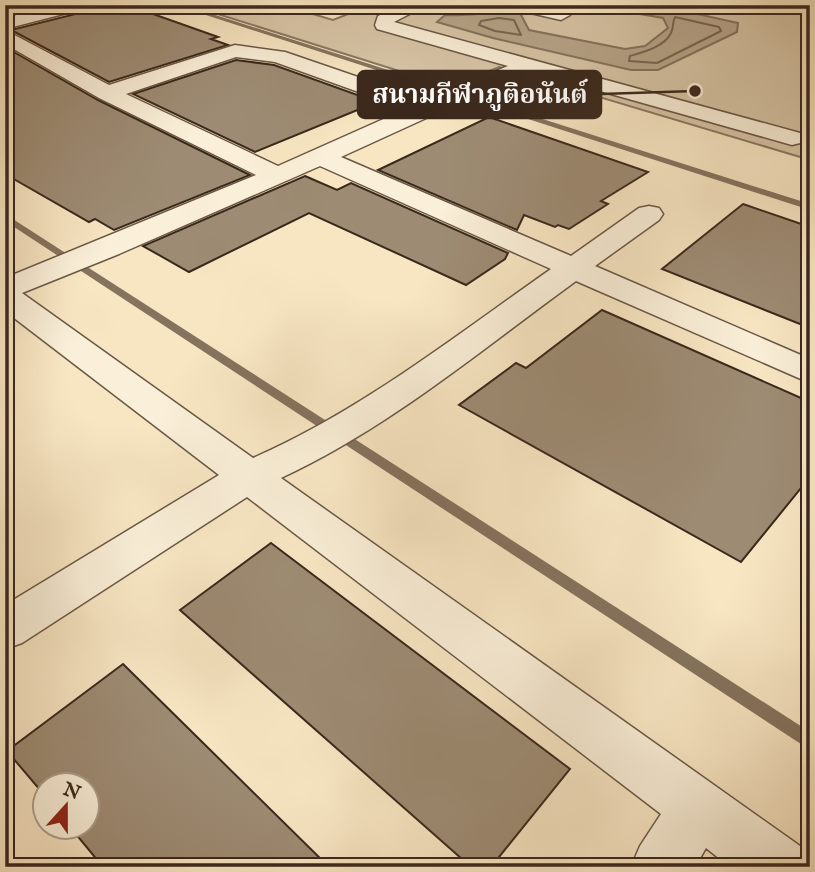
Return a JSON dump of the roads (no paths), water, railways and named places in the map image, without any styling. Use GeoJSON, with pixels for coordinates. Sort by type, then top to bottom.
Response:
{"type":"FeatureCollection","features":[{"type":"Feature","properties":{"kind":"lane"},"geometry":{"type":"LineString","coordinates":[[5,24],[77,5]]}},
{"type":"Feature","properties":{"kind":"lane"},"geometry":{"type":"LineString","coordinates":[[304,5],[344,5]]}},
{"type":"Feature","properties":{"kind":"lane"},"geometry":{"type":"LineString","coordinates":[[418,5],[392,15],[384,20],[384,25],[524,66],[792,138]]}},
{"type":"Feature","properties":{"kind":"lane"},"geometry":{"type":"LineString","coordinates":[[519,5],[561,15]]}},
{"type":"Feature","properties":{"kind":"lane"},"geometry":{"type":"LineString","coordinates":[[5,36],[107,93],[279,176]]}},
{"type":"Feature","properties":{"kind":"lane"},"geometry":{"type":"LineString","coordinates":[[107,93],[235,51],[278,56],[434,105]]}},
{"type":"Feature","properties":{"kind":"lane"},"geometry":{"type":"LineString","coordinates":[[5,289],[279,176],[524,66]]}},
{"type":"Feature","properties":{"kind":"lane"},"geometry":{"type":"LineString","coordinates":[[320,157],[570,269],[810,372]]}},
{"type":"Feature","properties":{"kind":"lane"},"geometry":{"type":"LineString","coordinates":[[5,629],[249,476],[309,449],[370,413],[649,214]]}},
{"type":"Feature","properties":{"kind":"lane"},"geometry":{"type":"LineString","coordinates":[[5,296],[779,867]]}},
{"type":"Feature","properties":{"kind":"lane"},"geometry":{"type":"LineString","coordinates":[[661,867],[699,807]]}},
{"type":"Feature","properties":{"kind":"water"},"geometry":{"type":"Polygon","coordinates":[[[618,5],[657,5],[738,23],[737,32],[658,70],[631,70],[437,22],[445,15],[520,13],[529,30],[625,49],[645,46],[668,28],[663,18],[623,11],[618,5]]]}},
{"type":"Feature","properties":{"kind":"waterway"},"geometry":{"type":"LineString","coordinates":[[178,5],[810,207]]}},
{"type":"Feature","properties":{"kind":"waterway"},"geometry":{"type":"LineString","coordinates":[[5,217],[810,742]]}},
{"type":"Feature","properties":{"kind":"place","name":"สนามกีฬาภูติอนันต์"},"geometry":{"type":"Point","coordinates":[695,91]}}]}
